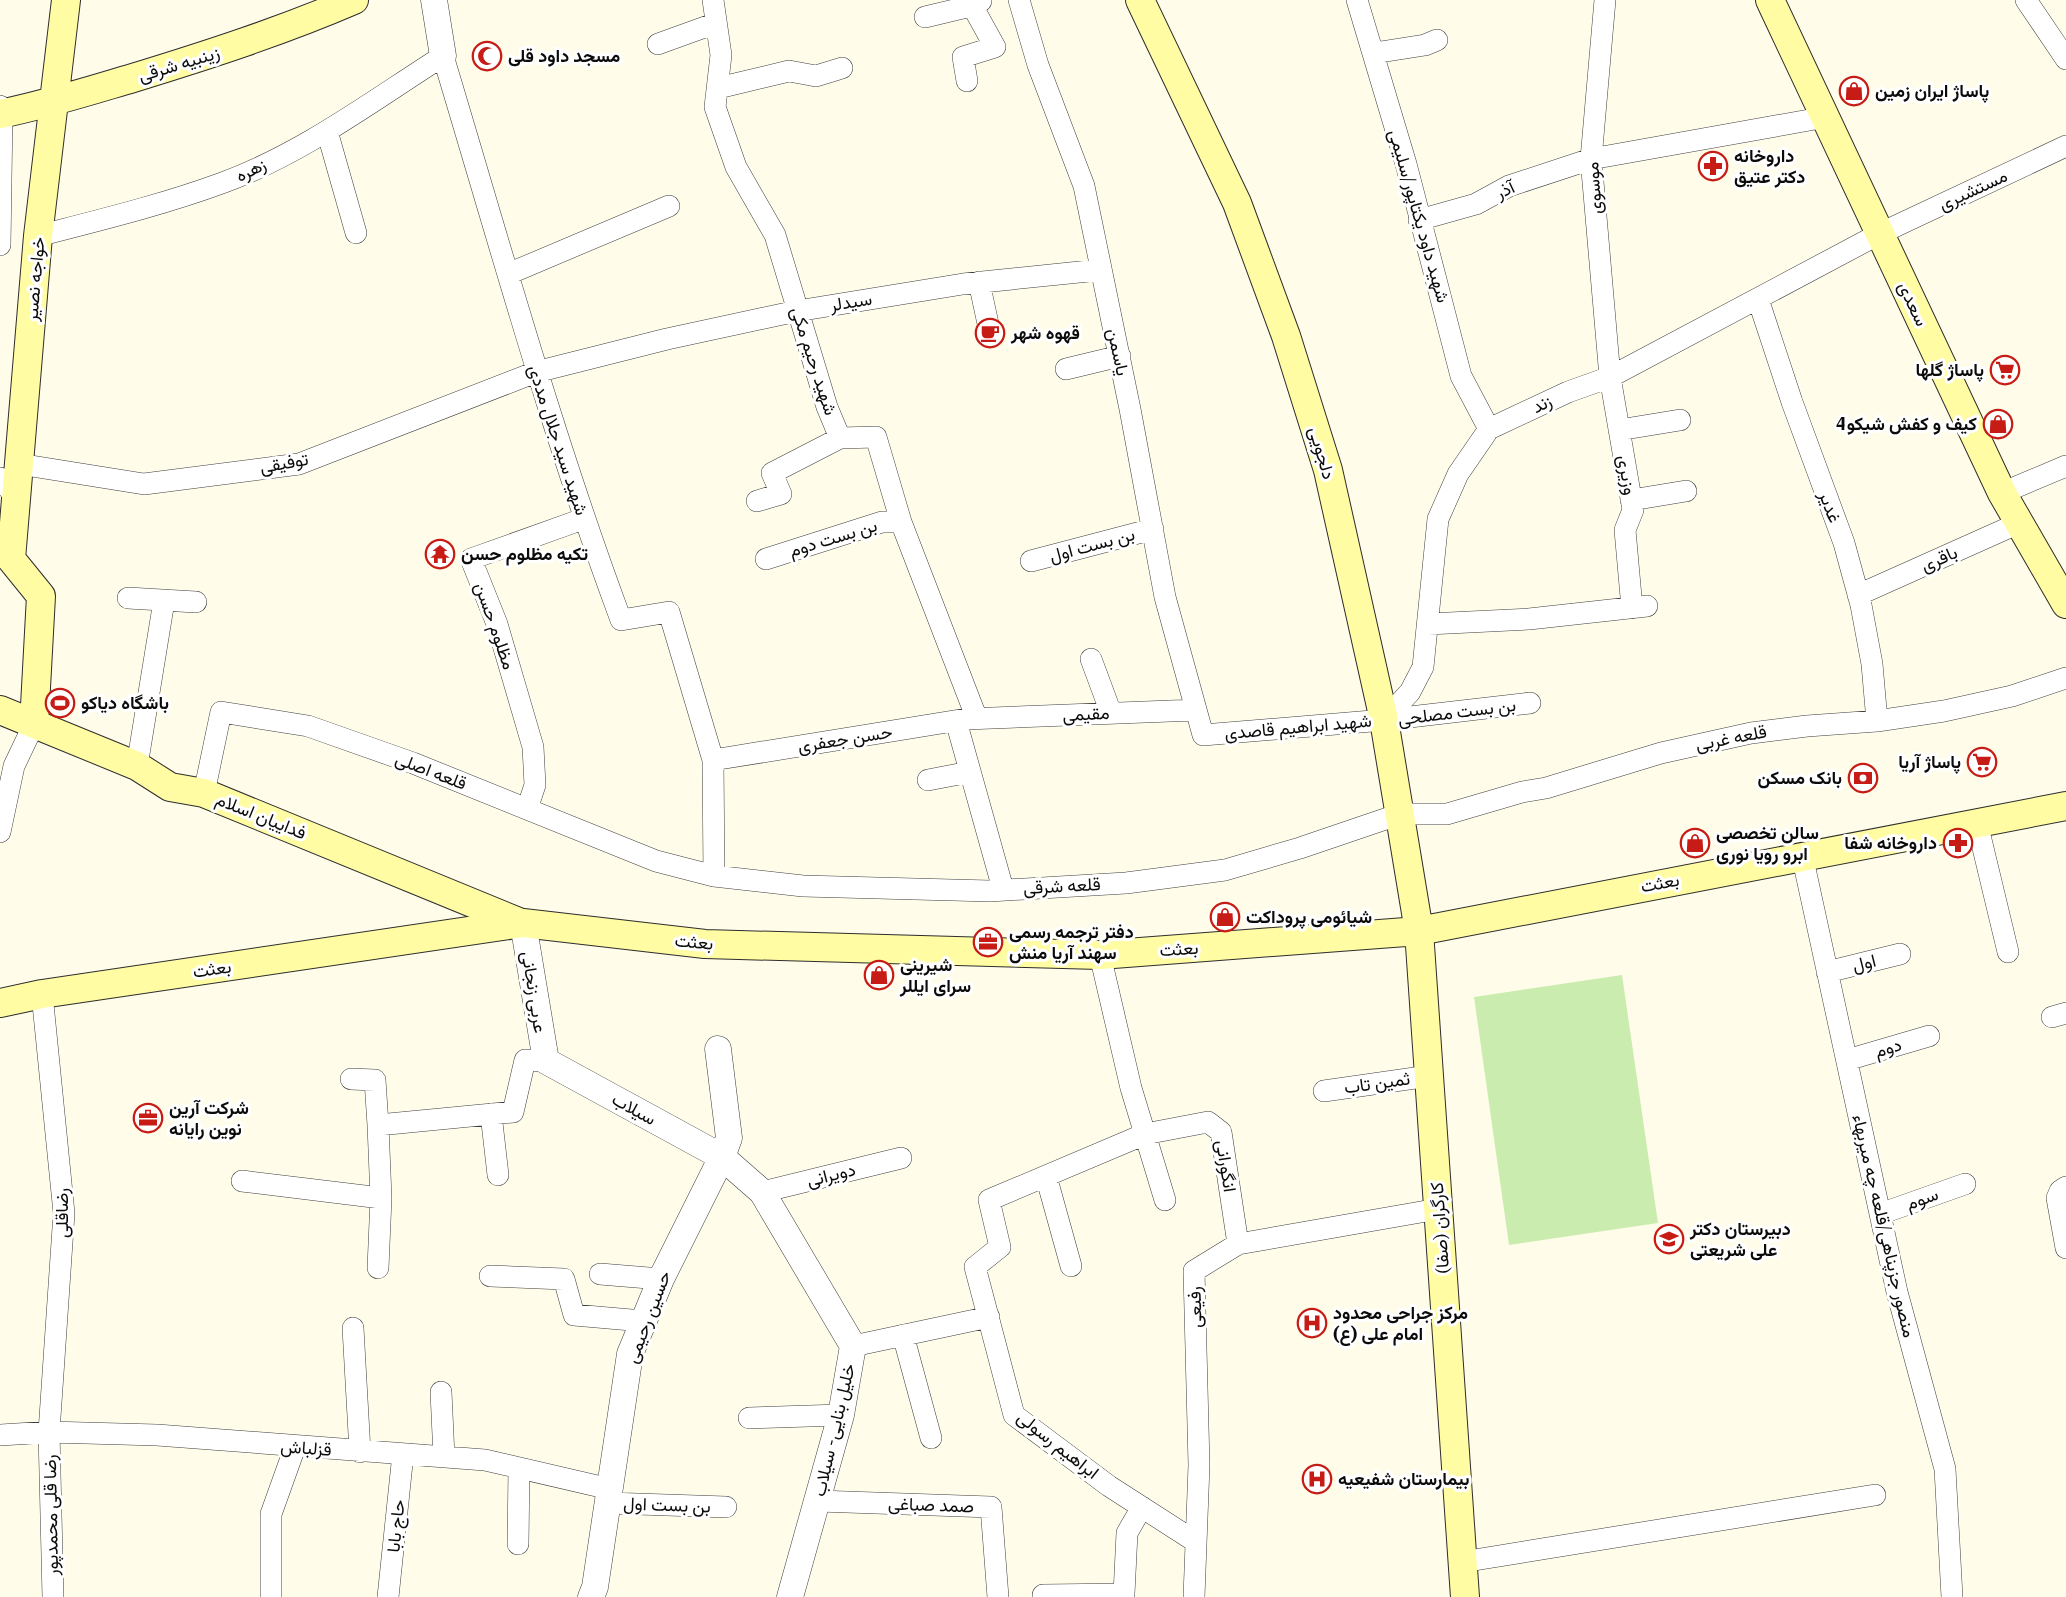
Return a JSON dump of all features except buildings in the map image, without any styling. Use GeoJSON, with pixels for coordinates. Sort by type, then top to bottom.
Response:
{"type":"FeatureCollection","features":[{"type":"Feature","properties":{"kind":"main road","name":"خواجه نصیر"},"geometry":{"type":"LineString","coordinates":[[6,566],[12,480],[66,0]]}},
{"type":"Feature","properties":{"kind":"main road","name":"زینبیه شرقی"},"geometry":{"type":"LineString","coordinates":[[1,111],[56,101],[227,50],[292,27],[354,0]]}},
{"type":"Feature","properties":{"kind":"main road","name":"دلجویی"},"geometry":{"type":"LineString","coordinates":[[1140,0],[1237,203],[1286,336],[1328,470],[1384,720],[1419,931]]}},
{"type":"Feature","properties":{"kind":"main road","name":"سعدی"},"geometry":{"type":"LineString","coordinates":[[1770,0],[2002,493],[2066,604]]}},
{"type":"Feature","properties":{"kind":"main road"},"geometry":{"type":"LineString","coordinates":[[6,566],[41,596],[34,724]]}},
{"type":"Feature","properties":{"kind":"main road","name":"فداییان اسلام"},"geometry":{"type":"LineString","coordinates":[[0,710],[137,766],[170,786],[204,793],[523,923]]}},
{"type":"Feature","properties":{"kind":"main road","name":"بعثت"},"geometry":{"type":"LineString","coordinates":[[0,1003],[42,994],[523,923],[705,944],[1100,955],[1419,931],[1802,855],[2066,807]]}},
{"type":"Feature","properties":{"kind":"main road","name":"کارگران (صفا)"},"geometry":{"type":"LineString","coordinates":[[1419,931],[1465,1597]]}},
{"type":"Feature","properties":{"kind":"street"},"geometry":{"type":"LineString","coordinates":[[434,0],[443,56]]}},
{"type":"Feature","properties":{"kind":"street","name":"شهید رحیم مکی"},"geometry":{"type":"LineString","coordinates":[[713,0],[721,55],[715,107],[736,167],[775,235],[827,407],[840,438],[876,437],[901,522],[977,719]]}},
{"type":"Feature","properties":{"kind":"street","name":"یاسمن"},"geometry":{"type":"LineString","coordinates":[[1018,0],[1038,65],[1084,186],[1099,270],[1120,356],[1165,597],[1196,710]]}},
{"type":"Feature","properties":{"kind":"street","name":"شهید داود یکتاپور/سلیمی"},"geometry":{"type":"LineString","coordinates":[[1357,0],[1440,288],[1461,376],[1489,429]]}},
{"type":"Feature","properties":{"kind":"street","name":"موسوی"},"geometry":{"type":"LineString","coordinates":[[1605,0],[1591,159],[1610,377]]}},
{"type":"Feature","properties":{"kind":"street"},"geometry":{"type":"LineString","coordinates":[[2026,0],[2066,59]]}},
{"type":"Feature","properties":{"kind":"street"},"geometry":{"type":"LineString","coordinates":[[925,18],[974,2],[995,47],[963,57],[967,81]]}},
{"type":"Feature","properties":{"kind":"street"},"geometry":{"type":"LineString","coordinates":[[658,44],[716,23]]}},
{"type":"Feature","properties":{"kind":"street"},"geometry":{"type":"LineString","coordinates":[[1374,53],[1425,45],[1437,40]]}},
{"type":"Feature","properties":{"kind":"street","name":"زهره"},"geometry":{"type":"LineString","coordinates":[[38,236],[224,183],[327,131],[443,56]]}},
{"type":"Feature","properties":{"kind":"street","name":"شهید سید جلال مددی"},"geometry":{"type":"LineString","coordinates":[[443,56],[536,372],[583,519],[621,620],[669,612],[713,760],[714,876]]}},
{"type":"Feature","properties":{"kind":"street"},"geometry":{"type":"LineString","coordinates":[[717,88],[789,70],[816,76],[842,68]]}},
{"type":"Feature","properties":{"kind":"street"},"geometry":{"type":"LineString","coordinates":[[0,245],[1,111]]}},
{"type":"Feature","properties":{"kind":"street","name":"آذر"},"geometry":{"type":"LineString","coordinates":[[1419,220],[1476,204],[1509,186],[1591,159],[1826,117]]}},
{"type":"Feature","properties":{"kind":"street"},"geometry":{"type":"LineString","coordinates":[[327,131],[356,233]]}},
{"type":"Feature","properties":{"kind":"street","name":"مستشیری"},"geometry":{"type":"LineString","coordinates":[[1880,234],[2066,146]]}},
{"type":"Feature","properties":{"kind":"street"},"geometry":{"type":"LineString","coordinates":[[508,274],[669,206]]}},
{"type":"Feature","properties":{"kind":"street","name":"زند"},"geometry":{"type":"LineString","coordinates":[[1489,429],[1568,392],[1610,377],[1880,234]]}},
{"type":"Feature","properties":{"kind":"street","name":"سیدلر"},"geometry":{"type":"LineString","coordinates":[[536,372],[667,339],[797,311],[979,282],[1099,270]]}},
{"type":"Feature","properties":{"kind":"street"},"geometry":{"type":"LineString","coordinates":[[979,282],[990,333]]}},
{"type":"Feature","properties":{"kind":"street","name":"غدیر"},"geometry":{"type":"LineString","coordinates":[[1758,299],[1792,402],[1844,543],[1858,595],[1872,664],[1876,721]]}},
{"type":"Feature","properties":{"kind":"street"},"geometry":{"type":"LineString","coordinates":[[1066,369],[1120,356]]}},
{"type":"Feature","properties":{"kind":"street","name":"توفیقی"},"geometry":{"type":"LineString","coordinates":[[12,480],[144,484],[299,464],[536,372]]}},
{"type":"Feature","properties":{"kind":"street","name":"وزیری"},"geometry":{"type":"LineString","coordinates":[[1428,624],[1529,619],[1640,607],[1625,530],[1633,510],[1610,377]]}},
{"type":"Feature","properties":{"kind":"street"},"geometry":{"type":"LineString","coordinates":[[1619,430],[1680,420]]}},
{"type":"Feature","properties":{"kind":"street"},"geometry":{"type":"LineString","coordinates":[[1384,720],[1410,692],[1423,667],[1438,519],[1458,474],[1489,429]]}},
{"type":"Feature","properties":{"kind":"street"},"geometry":{"type":"LineString","coordinates":[[757,501],[781,494],[772,473],[840,438]]}},
{"type":"Feature","properties":{"kind":"street"},"geometry":{"type":"LineString","coordinates":[[2002,493],[2066,466]]}},
{"type":"Feature","properties":{"kind":"street"},"geometry":{"type":"LineString","coordinates":[[1631,500],[1686,491]]}},
{"type":"Feature","properties":{"kind":"street","name":"مظلوم حسن"},"geometry":{"type":"LineString","coordinates":[[527,809],[535,785],[533,747],[497,624],[471,559],[583,519]]}},
{"type":"Feature","properties":{"kind":"street","name":"بن بست دوم"},"geometry":{"type":"LineString","coordinates":[[766,559],[882,522],[901,522]]}},
{"type":"Feature","properties":{"kind":"street","name":"باقری"},"geometry":{"type":"LineString","coordinates":[[1858,595],[2019,523]]}},
{"type":"Feature","properties":{"kind":"street","name":"بن بست اول"},"geometry":{"type":"LineString","coordinates":[[1031,561],[1153,529]]}},
{"type":"Feature","properties":{"kind":"street"},"geometry":{"type":"LineString","coordinates":[[128,598],[196,602]]}},
{"type":"Feature","properties":{"kind":"street"},"geometry":{"type":"LineString","coordinates":[[137,766],[164,601]]}},
{"type":"Feature","properties":{"kind":"street"},"geometry":{"type":"LineString","coordinates":[[1091,659],[1111,713]]}},
{"type":"Feature","properties":{"kind":"street","name":"قلعه غربی"},"geometry":{"type":"LineString","coordinates":[[1400,814],[1447,814],[1522,792],[1546,788],[1661,753],[1751,733],[1876,721],[2012,696],[2066,678]]}},
{"type":"Feature","properties":{"kind":"street","name":"بن بست مصلحی"},"geometry":{"type":"LineString","coordinates":[[1384,720],[1530,703]]}},
{"type":"Feature","properties":{"kind":"street","name":"شهید ابراهیم قاصدی"},"geometry":{"type":"LineString","coordinates":[[1196,710],[1203,735],[1384,720]]}},
{"type":"Feature","properties":{"kind":"street","name":"مقیمی"},"geometry":{"type":"LineString","coordinates":[[977,719],[1196,710]]}},
{"type":"Feature","properties":{"kind":"street","name":"قلعه اصلی"},"geometry":{"type":"LineString","coordinates":[[204,793],[221,712],[308,726],[414,763],[656,861],[714,876]]}},
{"type":"Feature","properties":{"kind":"street","name":"حسن جعفری"},"geometry":{"type":"LineString","coordinates":[[713,760],[977,719]]}},
{"type":"Feature","properties":{"kind":"street"},"geometry":{"type":"LineString","coordinates":[[956,721],[1003,889]]}},
{"type":"Feature","properties":{"kind":"street"},"geometry":{"type":"LineString","coordinates":[[0,832],[14,766],[34,724]]}},
{"type":"Feature","properties":{"kind":"street"},"geometry":{"type":"LineString","coordinates":[[928,780],[970,772]]}},
{"type":"Feature","properties":{"kind":"street","name":"قلعه شرقی"},"geometry":{"type":"LineString","coordinates":[[714,876],[803,886],[1003,889],[1126,883],[1225,870],[1300,849],[1400,814]]}},
{"type":"Feature","properties":{"kind":"street"},"geometry":{"type":"LineString","coordinates":[[1977,823],[2008,952]]}},
{"type":"Feature","properties":{"kind":"street","name":"منصور جزپناهی/قلعه چه میربهاء"},"geometry":{"type":"LineString","coordinates":[[1802,855],[1897,1292],[1945,1469],[1953,1597]]}},
{"type":"Feature","properties":{"kind":"street","name":"عربی زنجانی"},"geometry":{"type":"LineString","coordinates":[[523,923],[546,1061]]}},
{"type":"Feature","properties":{"kind":"street","name":"اول"},"geometry":{"type":"LineString","coordinates":[[1827,972],[1900,954]]}},
{"type":"Feature","properties":{"kind":"street"},"geometry":{"type":"LineString","coordinates":[[1100,955],[1131,1088],[1165,1200]]}},
{"type":"Feature","properties":{"kind":"street","name":"رضاقلی"},"geometry":{"type":"LineString","coordinates":[[42,994],[64,1213],[49,1432]]}},
{"type":"Feature","properties":{"kind":"street","name":"دوم"},"geometry":{"type":"LineString","coordinates":[[1847,1060],[1929,1036]]}},
{"type":"Feature","properties":{"kind":"street","name":"حسین رحیمی"},"geometry":{"type":"LineString","coordinates":[[591,1597],[595,1587],[630,1354],[661,1279],[722,1157],[729,1138],[718,1049]]}},
{"type":"Feature","properties":{"kind":"street"},"geometry":{"type":"LineString","coordinates":[[378,1125],[513,1112],[525,1060],[546,1061]]}},
{"type":"Feature","properties":{"kind":"street","name":"سیلاب"},"geometry":{"type":"LineString","coordinates":[[546,1061],[722,1157]]}},
{"type":"Feature","properties":{"kind":"street","name":"ثمین تاب"},"geometry":{"type":"LineString","coordinates":[[1324,1091],[1429,1076]]}},
{"type":"Feature","properties":{"kind":"street"},"geometry":{"type":"LineString","coordinates":[[351,1079],[375,1080],[381,1198],[378,1268]]}},
{"type":"Feature","properties":{"kind":"street"},"geometry":{"type":"LineString","coordinates":[[491,1114],[498,1174]]}},
{"type":"Feature","properties":{"kind":"street","name":"انگورانی"},"geometry":{"type":"LineString","coordinates":[[975,1267],[1000,1247],[989,1200],[1145,1134],[1208,1122],[1221,1132],[1238,1244]]}},
{"type":"Feature","properties":{"kind":"street","name":"خلیل بنایی- سیلاب"},"geometry":{"type":"LineString","coordinates":[[722,1157],[762,1192],[853,1346],[841,1414],[790,1597]]}},
{"type":"Feature","properties":{"kind":"street","name":"دویرانی"},"geometry":{"type":"LineString","coordinates":[[762,1192],[901,1158]]}},
{"type":"Feature","properties":{"kind":"street"},"geometry":{"type":"LineString","coordinates":[[1046,1176],[1071,1266]]}},
{"type":"Feature","properties":{"kind":"street"},"geometry":{"type":"LineString","coordinates":[[242,1181],[381,1198]]}},
{"type":"Feature","properties":{"kind":"street","name":"سوم"},"geometry":{"type":"LineString","coordinates":[[1880,1214],[1965,1184]]}},
{"type":"Feature","properties":{"kind":"street"},"geometry":{"type":"LineString","coordinates":[[2063,1189],[2057,1198],[2066,1248]]}},
{"type":"Feature","properties":{"kind":"street","name":"رفیعی"},"geometry":{"type":"LineString","coordinates":[[1194,1597],[1199,1465],[1194,1271],[1238,1244],[1438,1209]]}},
{"type":"Feature","properties":{"kind":"street","name":"ابراهیم رسولی"},"geometry":{"type":"LineString","coordinates":[[975,1267],[1014,1414],[1142,1507],[1196,1542]]}},
{"type":"Feature","properties":{"kind":"street"},"geometry":{"type":"LineString","coordinates":[[600,1274],[661,1279]]}},
{"type":"Feature","properties":{"kind":"street"},"geometry":{"type":"LineString","coordinates":[[490,1276],[564,1279],[574,1315],[644,1321]]}},
{"type":"Feature","properties":{"kind":"street"},"geometry":{"type":"LineString","coordinates":[[853,1346],[989,1317]]}},
{"type":"Feature","properties":{"kind":"street"},"geometry":{"type":"LineString","coordinates":[[353,1328],[360,1452]]}},
{"type":"Feature","properties":{"kind":"street"},"geometry":{"type":"LineString","coordinates":[[903,1335],[931,1438]]}},
{"type":"Feature","properties":{"kind":"street"},"geometry":{"type":"LineString","coordinates":[[441,1392],[444,1457]]}},
{"type":"Feature","properties":{"kind":"street"},"geometry":{"type":"LineString","coordinates":[[749,1418],[841,1414]]}},
{"type":"Feature","properties":{"kind":"street","name":"قزلباش"},"geometry":{"type":"LineString","coordinates":[[0,1435],[49,1432],[157,1435],[485,1460],[609,1496]]}},
{"type":"Feature","properties":{"kind":"street","name":"رضا قلی محمدپور"},"geometry":{"type":"LineString","coordinates":[[49,1432],[53,1597]]}},
{"type":"Feature","properties":{"kind":"street"},"geometry":{"type":"LineString","coordinates":[[270,1597],[271,1514],[295,1447]]}},
{"type":"Feature","properties":{"kind":"street","name":"حاج بابا"},"geometry":{"type":"LineString","coordinates":[[388,1597],[403,1455]]}},
{"type":"Feature","properties":{"kind":"street"},"geometry":{"type":"LineString","coordinates":[[518,1544],[519,1468]]}},
{"type":"Feature","properties":{"kind":"street"},"geometry":{"type":"LineString","coordinates":[[1462,1562],[1875,1495]]}},
{"type":"Feature","properties":{"kind":"street","name":"بن بست اول"},"geometry":{"type":"LineString","coordinates":[[609,1496],[726,1508]]}},
{"type":"Feature","properties":{"kind":"street","name":"صمد صباغی"},"geometry":{"type":"LineString","coordinates":[[818,1501],[991,1508],[998,1597]]}},
{"type":"Feature","properties":{"kind":"street"},"geometry":{"type":"LineString","coordinates":[[1043,1595],[1124,1594],[1127,1533],[1142,1507]]}},
{"type":"Feature","properties":{"kind":"green space"},"geometry":{"type":"Polygon","coordinates":[[[1622,975],[1658,1223],[1509,1245],[1474,997],[1622,975]]]}},
{"type":"Feature","properties":{"kind":"place","name":"مسجد داود قلی"},"geometry":{"type":"Point","coordinates":[487,56]}},
{"type":"Feature","properties":{"kind":"place","name":"پاساژ ایران زمین"},"geometry":{"type":"Point","coordinates":[1854,91]}},
{"type":"Feature","properties":{"kind":"place","name":"داروخانه دکتر عتیق"},"geometry":{"type":"Point","coordinates":[1713,166]}},
{"type":"Feature","properties":{"kind":"place","name":"قهوه شهر"},"geometry":{"type":"Point","coordinates":[990,333]}},
{"type":"Feature","properties":{"kind":"place","name":"پاساژ گلها"},"geometry":{"type":"Point","coordinates":[2005,370]}},
{"type":"Feature","properties":{"kind":"place","name":"کیف و کفش شیکو4"},"geometry":{"type":"Point","coordinates":[1998,424]}},
{"type":"Feature","properties":{"kind":"place","name":"تکیه مظلوم حسن"},"geometry":{"type":"Point","coordinates":[440,554]}},
{"type":"Feature","properties":{"kind":"place","name":"باشگاه دیاکو"},"geometry":{"type":"Point","coordinates":[60,703]}},
{"type":"Feature","properties":{"kind":"place","name":"پاساژ آریا"},"geometry":{"type":"Point","coordinates":[1982,762]}},
{"type":"Feature","properties":{"kind":"place","name":"بانک مسکن"},"geometry":{"type":"Point","coordinates":[1863,778]}},
{"type":"Feature","properties":{"kind":"place","name":"سالن تخصصی ابرو رویا نوری"},"geometry":{"type":"Point","coordinates":[1695,843]}},
{"type":"Feature","properties":{"kind":"place","name":"داروخانه شفا"},"geometry":{"type":"Point","coordinates":[1958,843]}},
{"type":"Feature","properties":{"kind":"place","name":"شیائومی پروداکت"},"geometry":{"type":"Point","coordinates":[1225,917]}},
{"type":"Feature","properties":{"kind":"place","name":"دفتر ترجمه رسمی سهند آریا منش"},"geometry":{"type":"Point","coordinates":[988,942]}},
{"type":"Feature","properties":{"kind":"place","name":"شیرینی سرای ایللر"},"geometry":{"type":"Point","coordinates":[879,975]}},
{"type":"Feature","properties":{"kind":"place","name":"شرکت آرین نوین رایانه"},"geometry":{"type":"Point","coordinates":[148,1118]}},
{"type":"Feature","properties":{"kind":"place","name":"دبیرستان دکتر علی شریعتی"},"geometry":{"type":"Point","coordinates":[1669,1239]}},
{"type":"Feature","properties":{"kind":"place","name":"مرکز جراحی محدود امام علی (ع)"},"geometry":{"type":"Point","coordinates":[1312,1323]}},
{"type":"Feature","properties":{"kind":"place","name":"بیمارستان شفیعیه"},"geometry":{"type":"Point","coordinates":[1317,1479]}}]}
